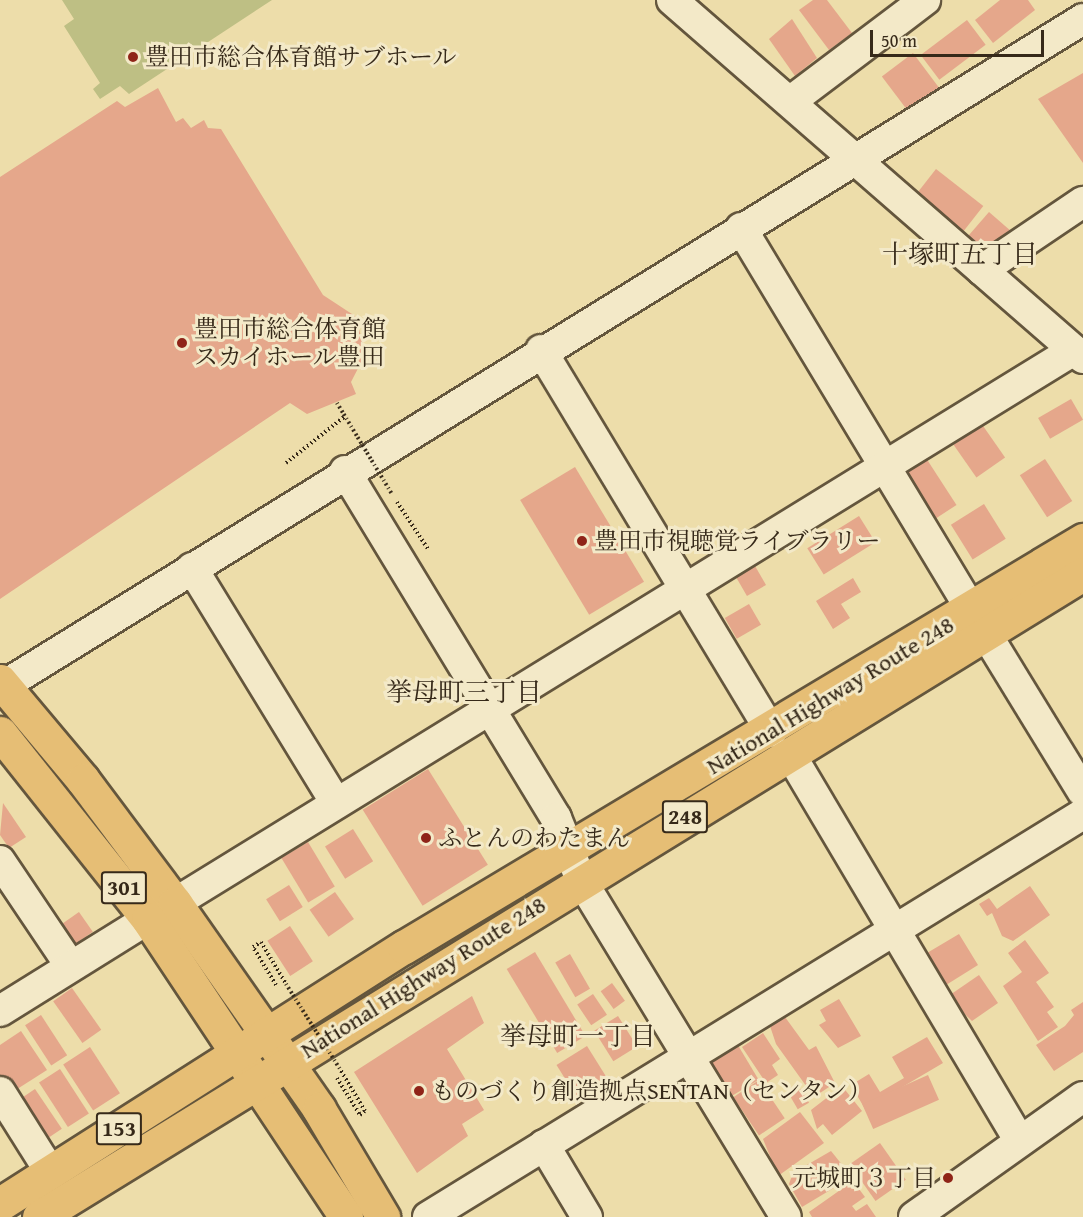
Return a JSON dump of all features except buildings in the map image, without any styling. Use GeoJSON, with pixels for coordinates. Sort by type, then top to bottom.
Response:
{"type":"FeatureCollection","features":[{"type":"Feature","properties":{"kind":"highway","name":"National Highway Route 248"},"geometry":{"type":"LineString","coordinates":[[979,622],[1083,540]]}},
{"type":"Feature","properties":{"kind":"highway","name":"National Highway Route 248"},"geometry":{"type":"LineString","coordinates":[[286,1061],[581,880],[780,743],[979,622],[1083,574]]}},
{"type":"Feature","properties":{"kind":"highway","name":"301"},"geometry":{"type":"LineString","coordinates":[[1,685],[162,911],[237,1052]]}},
{"type":"Feature","properties":{"kind":"highway","name":"301"},"geometry":{"type":"LineString","coordinates":[[0,733],[162,911],[266,1033]]}},
{"type":"Feature","properties":{"kind":"highway","name":"National Highway Route 248"},"geometry":{"type":"LineString","coordinates":[[266,1033],[567,849],[780,743]]}},
{"type":"Feature","properties":{"kind":"highway","name":"153"},"geometry":{"type":"LineString","coordinates":[[39,1217],[237,1052],[266,1033]]}},
{"type":"Feature","properties":{"kind":"highway"},"geometry":{"type":"LineString","coordinates":[[266,1033],[286,1061],[383,1217]]}},
{"type":"Feature","properties":{"kind":"highway"},"geometry":{"type":"LineString","coordinates":[[237,1052],[346,1217]]}},
{"type":"Feature","properties":{"kind":"highway","name":"153"},"geometry":{"type":"LineString","coordinates":[[0,1204],[66,1196],[286,1061]]}},
{"type":"Feature","properties":{"kind":"street"},"geometry":{"type":"LineString","coordinates":[[0,1011],[70,965],[1078,354],[853,160],[791,101],[672,0]]}},
{"type":"Feature","properties":{"kind":"street"},"geometry":{"type":"LineString","coordinates":[[791,101],[926,0]]}},
{"type":"Feature","properties":{"kind":"street"},"geometry":{"type":"LineString","coordinates":[[1,685],[541,350],[1083,19]]}},
{"type":"Feature","properties":{"kind":"street"},"geometry":{"type":"LineString","coordinates":[[982,270],[1083,202]]}},
{"type":"Feature","properties":{"kind":"street"},"geometry":{"type":"LineString","coordinates":[[741,228],[885,469],[1083,792]]}},
{"type":"Feature","properties":{"kind":"street"},"geometry":{"type":"LineString","coordinates":[[541,350],[1020,1141]]}},
{"type":"Feature","properties":{"kind":"street"},"geometry":{"type":"LineString","coordinates":[[345,471],[556,819],[581,880],[687,1058],[786,1217]]}},
{"type":"Feature","properties":{"kind":"street"},"geometry":{"type":"LineString","coordinates":[[192,568],[336,803]]}},
{"type":"Feature","properties":{"kind":"street"},"geometry":{"type":"LineString","coordinates":[[428,1217],[1083,814]]}},
{"type":"Feature","properties":{"kind":"street"},"geometry":{"type":"LineString","coordinates":[[0,861],[70,965]]}},
{"type":"Feature","properties":{"kind":"street"},"geometry":{"type":"LineString","coordinates":[[0,1092],[66,1196]]}},
{"type":"Feature","properties":{"kind":"street"},"geometry":{"type":"LineString","coordinates":[[914,1217],[1083,1097]]}},
{"type":"Feature","properties":{"kind":"street"},"geometry":{"type":"LineString","coordinates":[[543,1145],[587,1217]]}},
{"type":"Feature","properties":{"kind":"path"},"geometry":{"type":"LineString","coordinates":[[337,404],[428,549]]}},
{"type":"Feature","properties":{"kind":"path"},"geometry":{"type":"LineString","coordinates":[[286,463],[345,416]]}},
{"type":"Feature","properties":{"kind":"path"},"geometry":{"type":"LineString","coordinates":[[276,985],[253,947],[261,942],[365,1111],[360,1114],[338,1078]]}},
{"type":"Feature","properties":{"kind":"path"},"geometry":{"type":"LineString","coordinates":[[327,1072],[339,1054]]}},
{"type":"Feature","properties":{"kind":"green space","name":"豊田市総合体育館サブホール"},"geometry":{"type":"Polygon","coordinates":[[[62,0],[272,0],[129,94],[120,86],[100,99],[93,89],[100,83],[64,26],[74,19],[62,0]]]}},
{"type":"Feature","properties":{"kind":"place","name":"豊田市総合体育館サブホール"},"geometry":{"type":"Point","coordinates":[133,57]}},
{"type":"Feature","properties":{"kind":"place","name":"豊田市総合体育館 スカイホール豊田"},"geometry":{"type":"Point","coordinates":[182,343]}},
{"type":"Feature","properties":{"kind":"place","name":"豊田市視聴覚ライブラリー"},"geometry":{"type":"Point","coordinates":[582,541]}},
{"type":"Feature","properties":{"kind":"place","name":"ふとんのわたまん"},"geometry":{"type":"Point","coordinates":[426,838]}},
{"type":"Feature","properties":{"kind":"place","name":"ものづくり創造拠点SENTAN（センタン）"},"geometry":{"type":"Point","coordinates":[419,1091]}},
{"type":"Feature","properties":{"kind":"place","name":"元城町３丁目"},"geometry":{"type":"Point","coordinates":[948,1178]}},
{"type":"Feature","properties":{"kind":"district","name":"十塚町五丁目"},"geometry":{"type":"Point","coordinates":[960,254]}},
{"type":"Feature","properties":{"kind":"district","name":"挙母町三丁目"},"geometry":{"type":"Point","coordinates":[464,692]}},
{"type":"Feature","properties":{"kind":"district","name":"挙母町一丁目"},"geometry":{"type":"Point","coordinates":[578,1036]}}]}
